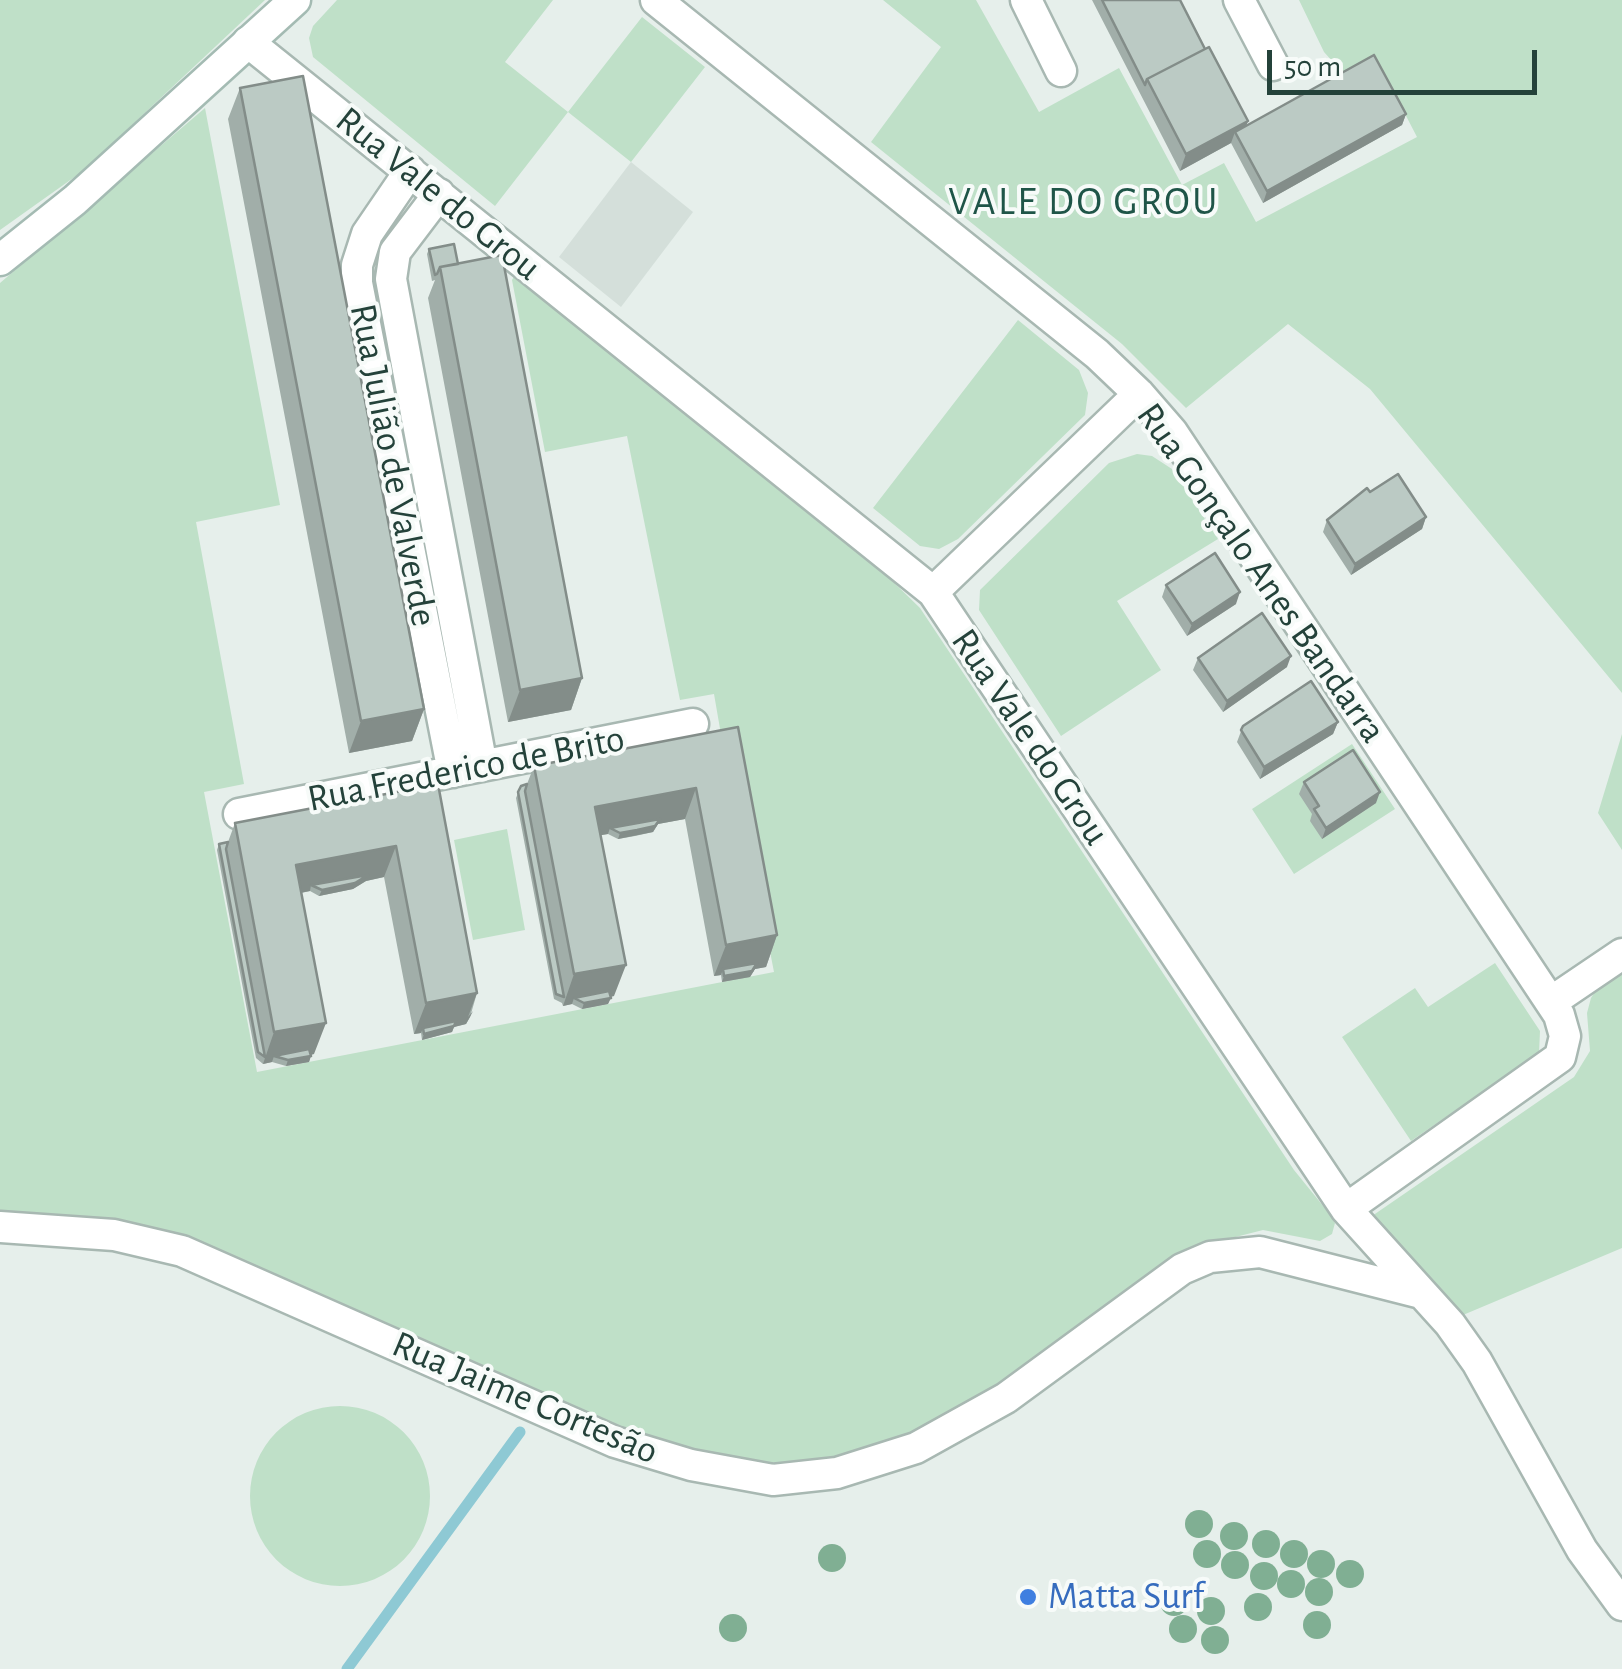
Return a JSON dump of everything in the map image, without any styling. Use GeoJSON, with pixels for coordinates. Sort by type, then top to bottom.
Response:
{"type":"FeatureCollection","features":[{"type":"Feature","properties":{"kind":"street"},"geometry":{"type":"LineString","coordinates":[[0,260],[75,200],[295,0]]}},
{"type":"Feature","properties":{"kind":"street","name":"Rua Gonçalo Anes Bandarra"},"geometry":{"type":"LineString","coordinates":[[656,0],[1097,354],[1139,394],[1183,448],[1551,1002],[1565,1036],[1560,1057],[1346,1209]]}},
{"type":"Feature","properties":{"kind":"street"},"geometry":{"type":"LineString","coordinates":[[1026,0],[1061,71]]}},
{"type":"Feature","properties":{"kind":"street"},"geometry":{"type":"LineString","coordinates":[[1239,0],[1273,66]]}},
{"type":"Feature","properties":{"kind":"street","name":"Rua Vale do Grou"},"geometry":{"type":"LineString","coordinates":[[248,42],[933,592],[1346,1209],[1477,1362],[1582,1550],[1622,1605]]}},
{"type":"Feature","properties":{"kind":"street","name":"Rua Julião de Valverde"},"geometry":{"type":"LineString","coordinates":[[410,171],[366,234],[356,266],[357,283],[468,769]]}},
{"type":"Feature","properties":{"kind":"street","name":"Rua Julião de Valverde"},"geometry":{"type":"LineString","coordinates":[[438,194],[395,252],[390,279],[468,769]]}},
{"type":"Feature","properties":{"kind":"street"},"geometry":{"type":"LineString","coordinates":[[933,592],[1139,394]]}},
{"type":"Feature","properties":{"kind":"street","name":"Rua Frederico de Brito"},"geometry":{"type":"LineString","coordinates":[[239,814],[693,724]]}},
{"type":"Feature","properties":{"kind":"street"},"geometry":{"type":"LineString","coordinates":[[1551,1002],[1622,954]]}},
{"type":"Feature","properties":{"kind":"street","name":"Rua Jaime Cortesão"},"geometry":{"type":"LineString","coordinates":[[0,1227],[114,1235],[182,1251],[615,1442],[690,1465],[773,1480],[837,1474],[916,1448],[1006,1398],[1182,1269],[1210,1258],[1260,1252],[1420,1293]]}},
{"type":"Feature","properties":{"kind":"shaded area"},"geometry":{"type":"Polygon","coordinates":[[[631,162],[693,212],[621,307],[559,257],[631,162]]]}},
{"type":"Feature","properties":{"kind":"green space"},"geometry":{"type":"Polygon","coordinates":[[[0,0],[265,0],[83,171],[0,230],[0,0]]]}},
{"type":"Feature","properties":{"kind":"green space"},"geometry":{"type":"Polygon","coordinates":[[[337,0],[553,0],[505,62],[568,112],[495,206],[313,57],[309,38],[313,26],[337,0]]]}},
{"type":"Feature","properties":{"kind":"green space"},"geometry":{"type":"Polygon","coordinates":[[[883,0],[976,0],[1039,112],[1119,68],[1182,185],[1224,163],[1256,222],[1417,137],[1376,58],[1342,72],[1324,52],[1299,0],[1622,0],[1622,693],[1370,389],[1288,324],[1186,408],[1122,344],[871,142],[941,47],[883,0]]]}},
{"type":"Feature","properties":{"kind":"green space"},"geometry":{"type":"Polygon","coordinates":[[[642,17],[705,67],[631,162],[568,112],[642,17]]]}},
{"type":"Feature","properties":{"kind":"green space"},"geometry":{"type":"Polygon","coordinates":[[[205,108],[280,505],[196,522],[244,784],[204,792],[257,1072],[774,972],[732,757],[723,746],[714,694],[680,700],[627,436],[545,452],[512,280],[515,275],[882,571],[920,608],[1294,1170],[1328,1212],[1335,1223],[1332,1234],[1320,1241],[1263,1230],[1216,1242],[959,1419],[822,1462],[780,1465],[740,1461],[632,1433],[281,1280],[0,1212],[0,283],[205,108]]]}},
{"type":"Feature","properties":{"kind":"green space"},"geometry":{"type":"Polygon","coordinates":[[[1018,320],[1079,370],[1088,393],[1085,415],[958,539],[939,549],[920,546],[873,508],[1018,320]]]}},
{"type":"Feature","properties":{"kind":"green space"},"geometry":{"type":"Polygon","coordinates":[[[1137,454],[1152,456],[1172,469],[1218,539],[1117,601],[1161,670],[1061,736],[979,610],[980,590],[1109,463],[1137,454]]]}},
{"type":"Feature","properties":{"kind":"green space"},"geometry":{"type":"Polygon","coordinates":[[[1622,734],[1622,850],[1598,813],[1622,734]]]}},
{"type":"Feature","properties":{"kind":"green space"},"geometry":{"type":"Polygon","coordinates":[[[1352,744],[1395,809],[1294,874],[1252,809],[1352,744]]]}},
{"type":"Feature","properties":{"kind":"green space"},"geometry":{"type":"Polygon","coordinates":[[[507,829],[525,930],[473,940],[454,840],[507,829]]]}},
{"type":"Feature","properties":{"kind":"green space"},"geometry":{"type":"Polygon","coordinates":[[[1495,963],[1540,1031],[1539,1053],[1411,1141],[1342,1037],[1415,988],[1428,1007],[1495,963]]]}},
{"type":"Feature","properties":{"kind":"green space"},"geometry":{"type":"Polygon","coordinates":[[[1622,968],[1622,1248],[1463,1315],[1372,1216],[1574,1077],[1590,1051],[1587,1013],[1591,998],[1599,985],[1622,968]]]}},
{"type":"Feature","properties":{"kind":"green space"},"geometry":{"type":"Polygon","coordinates":[[[340,1406],[375,1413],[404,1432],[423,1461],[430,1496],[423,1531],[404,1560],[375,1579],[340,1586],[305,1579],[276,1560],[257,1531],[250,1496],[257,1461],[276,1432],[305,1413],[340,1406]]]}},
{"type":"Feature","properties":{"kind":"building"},"geometry":{"type":"Polygon","coordinates":[[[1102,0],[1180,0],[1205,49],[1147,79],[1145,85],[1102,0]]]}},
{"type":"Feature","properties":{"kind":"building"},"geometry":{"type":"Polygon","coordinates":[[[1209,47],[1248,121],[1186,154],[1147,79],[1209,47]]]}},
{"type":"Feature","properties":{"kind":"building"},"geometry":{"type":"Polygon","coordinates":[[[1374,55],[1406,114],[1267,191],[1235,132],[1374,55]]]}},
{"type":"Feature","properties":{"kind":"building"},"geometry":{"type":"Polygon","coordinates":[[[303,76],[424,709],[361,721],[240,88],[303,76]]]}},
{"type":"Feature","properties":{"kind":"building"},"geometry":{"type":"Polygon","coordinates":[[[454,244],[458,264],[440,267],[435,275],[429,249],[454,244]]]}},
{"type":"Feature","properties":{"kind":"building"},"geometry":{"type":"Polygon","coordinates":[[[502,255],[582,678],[520,690],[440,267],[502,255]]]}},
{"type":"Feature","properties":{"kind":"building"},"geometry":{"type":"Polygon","coordinates":[[[1398,474],[1426,517],[1355,564],[1327,520],[1367,488],[1370,492],[1398,474]]]}},
{"type":"Feature","properties":{"kind":"building"},"geometry":{"type":"Polygon","coordinates":[[[1215,553],[1240,592],[1192,624],[1166,585],[1215,553]]]}},
{"type":"Feature","properties":{"kind":"building"},"geometry":{"type":"Polygon","coordinates":[[[1262,613],[1291,656],[1227,701],[1198,658],[1262,613]]]}},
{"type":"Feature","properties":{"kind":"building"},"geometry":{"type":"Polygon","coordinates":[[[1311,681],[1338,722],[1264,767],[1241,730],[1243,726],[1311,681]]]}},
{"type":"Feature","properties":{"kind":"building"},"geometry":{"type":"Polygon","coordinates":[[[738,727],[777,935],[726,945],[696,788],[595,807],[626,965],[574,974],[534,766],[738,727]]]}},
{"type":"Feature","properties":{"kind":"building"},"geometry":{"type":"Polygon","coordinates":[[[1353,750],[1380,792],[1326,828],[1314,809],[1319,806],[1304,782],[1353,750]]]}},
{"type":"Feature","properties":{"kind":"building"},"geometry":{"type":"Polygon","coordinates":[[[438,784],[477,993],[426,1003],[396,846],[296,865],[326,1023],[274,1032],[235,823],[438,784]]]}},
{"type":"Feature","properties":{"kind":"building"},"geometry":{"type":"Polygon","coordinates":[[[527,784],[525,791],[564,997],[556,994],[518,792],[527,784]]]}},
{"type":"Feature","properties":{"kind":"building"},"geometry":{"type":"Polygon","coordinates":[[[660,819],[655,826],[637,830],[620,833],[610,828],[660,819]]]}},
{"type":"Feature","properties":{"kind":"building"},"geometry":{"type":"Polygon","coordinates":[[[228,842],[226,849],[265,1057],[258,1052],[219,844],[228,842]]]}},
{"type":"Feature","properties":{"kind":"building"},"geometry":{"type":"Polygon","coordinates":[[[368,875],[355,883],[322,890],[311,885],[368,875]]]}},
{"type":"Feature","properties":{"kind":"building"},"geometry":{"type":"Polygon","coordinates":[[[757,963],[752,971],[724,976],[723,969],[757,963]]]}},
{"type":"Feature","properties":{"kind":"building"},"geometry":{"type":"Polygon","coordinates":[[[609,991],[611,998],[584,1003],[574,998],[609,991]]]}},
{"type":"Feature","properties":{"kind":"building"},"geometry":{"type":"Polygon","coordinates":[[[456,1021],[454,1026],[424,1034],[423,1028],[456,1021]]]}},
{"type":"Feature","properties":{"kind":"building"},"geometry":{"type":"Polygon","coordinates":[[[309,1049],[311,1056],[288,1060],[274,1056],[309,1049]]]}},
{"type":"Feature","properties":{"kind":"waterway"},"geometry":{"type":"LineString","coordinates":[[347,1669],[520,1432]]}},
{"type":"Feature","properties":{"kind":"place","name":"Matta Surf"},"geometry":{"type":"Point","coordinates":[1028,1597]}},
{"type":"Feature","properties":{"kind":"district","name":"VALE DO GROU"},"geometry":{"type":"Point","coordinates":[1084,202]}}]}
